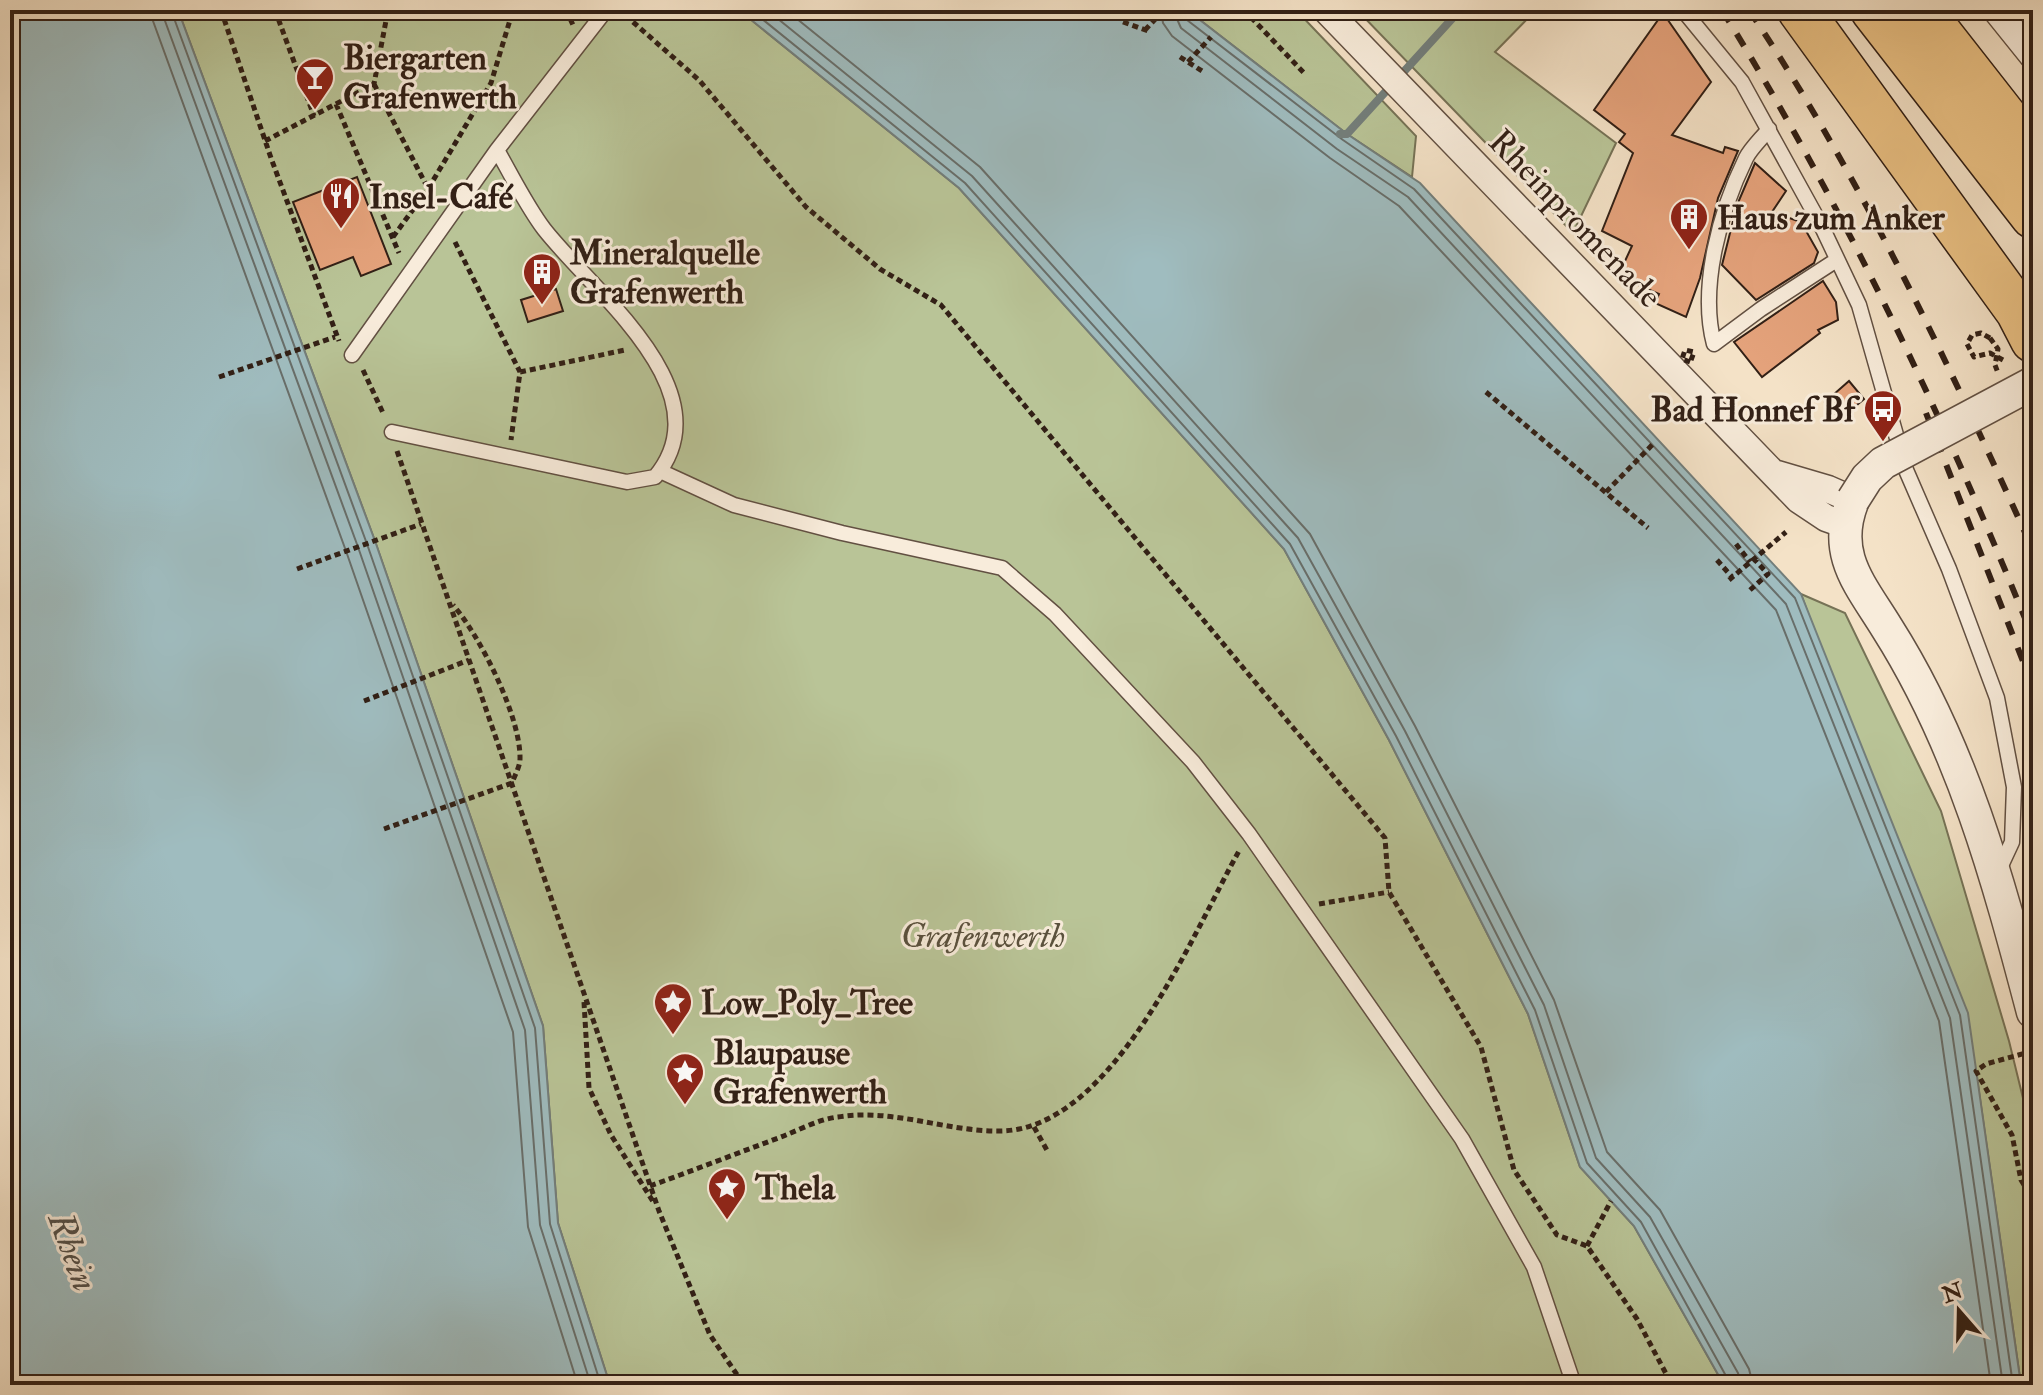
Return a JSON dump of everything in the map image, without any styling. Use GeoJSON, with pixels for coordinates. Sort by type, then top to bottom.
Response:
{"type":"FeatureCollection","features":[{"type":"Feature","properties":{"kind":"highway"},"geometry":{"type":"LineString","coordinates":[[1800,10],[2018,311],[2033,340]]}},
{"type":"Feature","properties":{"kind":"highway"},"geometry":{"type":"LineString","coordinates":[[1873,10],[2033,216]]}},
{"type":"Feature","properties":{"kind":"highway"},"geometry":{"type":"LineString","coordinates":[[1921,10],[2033,153]]}},
{"type":"Feature","properties":{"kind":"street","name":"Rheinpromenade"},"geometry":{"type":"LineString","coordinates":[[1326,10],[1777,474],[1816,484],[1849,513]]}},
{"type":"Feature","properties":{"kind":"street"},"geometry":{"type":"LineString","coordinates":[[1996,10],[2033,56]]}},
{"type":"Feature","properties":{"kind":"street"},"geometry":{"type":"LineString","coordinates":[[2033,383],[1883,463],[1867,478],[1849,513],[1844,545],[1852,571],[1904,656],[1942,729],[1996,875],[2033,1012]]}},
{"type":"Feature","properties":{"kind":"lane"},"geometry":{"type":"LineString","coordinates":[[352,355],[497,150],[606,10]]}},
{"type":"Feature","properties":{"kind":"lane"},"geometry":{"type":"LineString","coordinates":[[1683,10],[1742,82],[1822,227],[1835,261],[1859,305],[1906,470],[1949,569],[1997,698],[2014,787],[2012,842],[1996,875]]}},
{"type":"Feature","properties":{"kind":"lane"},"geometry":{"type":"LineString","coordinates":[[1769,129],[1746,156],[1719,234],[1709,281],[1709,324],[1714,344],[1835,261]]}},
{"type":"Feature","properties":{"kind":"lane"},"geometry":{"type":"LineString","coordinates":[[392,432],[627,482],[655,477],[677,436],[676,407],[660,369],[543,227],[497,150]]}},
{"type":"Feature","properties":{"kind":"lane"},"geometry":{"type":"LineString","coordinates":[[660,471],[734,505],[842,533],[1002,568],[1055,614],[1193,762],[1249,834],[1462,1139],[1500,1201],[1534,1267],[1574,1385]]}},
{"type":"Feature","properties":{"kind":"path"},"geometry":{"type":"LineString","coordinates":[[221,10],[335,337],[362,367],[392,432],[659,1211],[710,1335],[744,1385]]}},
{"type":"Feature","properties":{"kind":"path"},"geometry":{"type":"LineString","coordinates":[[275,10],[314,116]]}},
{"type":"Feature","properties":{"kind":"path"},"geometry":{"type":"LineString","coordinates":[[388,10],[374,84],[428,189]]}},
{"type":"Feature","properties":{"kind":"path"},"geometry":{"type":"LineString","coordinates":[[393,237],[428,189],[491,83],[513,10]]}},
{"type":"Feature","properties":{"kind":"path"},"geometry":{"type":"LineString","coordinates":[[1123,22],[1148,31],[1164,10]]}},
{"type":"Feature","properties":{"kind":"path"},"geometry":{"type":"LineString","coordinates":[[1244,10],[1305,74]]}},
{"type":"Feature","properties":{"kind":"path"},"geometry":{"type":"LineString","coordinates":[[633,22],[699,80],[806,207],[880,269],[941,305],[1385,838],[1389,892],[1481,1047],[1514,1170],[1557,1235],[1587,1246],[1637,1319],[1672,1385]]}},
{"type":"Feature","properties":{"kind":"path"},"geometry":{"type":"LineString","coordinates":[[1188,62],[1211,37]]}},
{"type":"Feature","properties":{"kind":"path"},"geometry":{"type":"LineString","coordinates":[[1180,57],[1202,71]]}},
{"type":"Feature","properties":{"kind":"path"},"geometry":{"type":"LineString","coordinates":[[265,141],[374,84]]}},
{"type":"Feature","properties":{"kind":"path"},"geometry":{"type":"LineString","coordinates":[[336,104],[408,277]]}},
{"type":"Feature","properties":{"kind":"path"},"geometry":{"type":"LineString","coordinates":[[446,225],[520,372],[509,459]]}},
{"type":"Feature","properties":{"kind":"path"},"geometry":{"type":"LineString","coordinates":[[1990,353],[1974,357],[1967,344],[1969,337],[1978,333],[1990,338],[1998,349],[1995,365],[2000,376]]}},
{"type":"Feature","properties":{"kind":"path"},"geometry":{"type":"LineString","coordinates":[[219,377],[335,337]]}},
{"type":"Feature","properties":{"kind":"path"},"geometry":{"type":"LineString","coordinates":[[520,372],[644,346]]}},
{"type":"Feature","properties":{"kind":"path"},"geometry":{"type":"LineString","coordinates":[[1486,392],[1648,528]]}},
{"type":"Feature","properties":{"kind":"path"},"geometry":{"type":"LineString","coordinates":[[1606,492],[1653,444]]}},
{"type":"Feature","properties":{"kind":"path"},"geometry":{"type":"LineString","coordinates":[[297,569],[421,524]]}},
{"type":"Feature","properties":{"kind":"path"},"geometry":{"type":"LineString","coordinates":[[1717,560],[1731,578],[1786,532]]}},
{"type":"Feature","properties":{"kind":"path"},"geometry":{"type":"LineString","coordinates":[[1736,544],[1768,574],[1750,590]]}},
{"type":"Feature","properties":{"kind":"path"},"geometry":{"type":"LineString","coordinates":[[451,602],[468,622],[510,711],[520,760],[512,783]]}},
{"type":"Feature","properties":{"kind":"path"},"geometry":{"type":"LineString","coordinates":[[364,701],[469,660]]}},
{"type":"Feature","properties":{"kind":"path"},"geometry":{"type":"LineString","coordinates":[[384,829],[512,783]]}},
{"type":"Feature","properties":{"kind":"path"},"geometry":{"type":"LineString","coordinates":[[650,1186],[834,1117],[888,1115],[963,1129],[1001,1131],[1034,1127],[1075,1099],[1127,1046],[1162,996],[1249,834]]}},
{"type":"Feature","properties":{"kind":"path"},"geometry":{"type":"LineString","coordinates":[[1301,907],[1389,892]]}},
{"type":"Feature","properties":{"kind":"path"},"geometry":{"type":"LineString","coordinates":[[584,997],[589,1088],[611,1135],[659,1211]]}},
{"type":"Feature","properties":{"kind":"path"},"geometry":{"type":"LineString","coordinates":[[2033,1051],[1986,1064],[1976,1071],[2012,1135],[2021,1180],[2033,1199]]}},
{"type":"Feature","properties":{"kind":"path"},"geometry":{"type":"LineString","coordinates":[[1034,1127],[1048,1152]]}},
{"type":"Feature","properties":{"kind":"path"},"geometry":{"type":"LineString","coordinates":[[1587,1246],[1611,1201]]}},
{"type":"Feature","properties":{"kind":"green space","name":"Grafenwerth"},"geometry":{"type":"Polygon","coordinates":[[[178,10],[739,10],[959,188],[1284,549],[1389,740],[1528,1014],[1580,1167],[1634,1226],[1724,1385],[610,1385],[558,1223],[543,1026],[375,541],[178,10]]]}},
{"type":"Feature","properties":{"kind":"green space"},"geometry":{"type":"Polygon","coordinates":[[[1187,10],[1296,10],[1416,136],[1412,177],[1347,134],[1187,10]]]}},
{"type":"Feature","properties":{"kind":"green space"},"geometry":{"type":"Polygon","coordinates":[[[1357,10],[1536,10],[1495,52],[1616,143],[1573,233],[1357,10]]]}},
{"type":"Feature","properties":{"kind":"green space"},"geometry":{"type":"Polygon","coordinates":[[[1801,594],[1845,613],[1941,811],[2009,1041],[2033,1139],[2033,1385],[2021,1385],[1976,1071],[1801,594]]]}},
{"type":"Feature","properties":{"kind":"water","name":"Rhein"},"geometry":{"type":"Polygon","coordinates":[[[10,10],[178,10],[375,541],[543,1026],[558,1223],[610,1385],[10,1385],[10,10]]]}},
{"type":"Feature","properties":{"kind":"water"},"geometry":{"type":"Polygon","coordinates":[[[739,10],[1187,10],[1347,134],[1420,183],[1801,594],[1968,1013],[2021,1385],[1724,1385],[1634,1226],[1580,1167],[1528,1014],[1389,740],[1284,549],[959,188],[739,10]]]}},
{"type":"Feature","properties":{"kind":"building"},"geometry":{"type":"Polygon","coordinates":[[[1663,13],[1711,82],[1672,135],[1723,153],[1725,147],[1738,151],[1718,198],[1700,278],[1686,317],[1655,303],[1659,294],[1618,276],[1632,246],[1602,231],[1633,153],[1619,142],[1625,134],[1594,110],[1663,13]]]}},
{"type":"Feature","properties":{"kind":"building"},"geometry":{"type":"Polygon","coordinates":[[[1755,163],[1786,191],[1772,212],[1801,222],[1818,252],[1814,263],[1756,300],[1722,265],[1737,205],[1755,163]]]}},
{"type":"Feature","properties":{"kind":"building","name":"Insel-Café"},"geometry":{"type":"Polygon","coordinates":[[[357,177],[391,264],[361,276],[353,257],[320,270],[293,202],[357,177]]]}},
{"type":"Feature","properties":{"kind":"building"},"geometry":{"type":"Polygon","coordinates":[[[1823,281],[1836,302],[1838,320],[1818,330],[1820,333],[1762,377],[1734,342],[1823,281]]]}},
{"type":"Feature","properties":{"kind":"building","name":"Mineralquelle Grafenwerth"},"geometry":{"type":"Polygon","coordinates":[[[556,289],[563,311],[528,322],[521,300],[556,289]]]}},
{"type":"Feature","properties":{"kind":"building"},"geometry":{"type":"Polygon","coordinates":[[[1849,381],[1864,399],[1840,419],[1825,402],[1849,381]]]}},
{"type":"Feature","properties":{"kind":"waterway"},"geometry":{"type":"LineString","coordinates":[[1340,134],[1347,134],[1460,10]]}},
{"type":"Feature","properties":{"kind":"railway"},"geometry":{"type":"LineString","coordinates":[[1722,10],[1811,162],[1891,317],[1965,476],[2033,638]]}},
{"type":"Feature","properties":{"kind":"railway"},"geometry":{"type":"LineString","coordinates":[[1749,10],[1830,140],[1867,207],[1969,411],[2033,550]]}},
{"type":"Feature","properties":{"kind":"railway"},"geometry":{"type":"LineString","coordinates":[[1926,413],[2033,687]]}},
{"type":"Feature","properties":{"kind":"place","name":"Biergarten Grafenwerth"},"geometry":{"type":"Point","coordinates":[315,111]}},
{"type":"Feature","properties":{"kind":"place","name":"Insel-Café"},"geometry":{"type":"Point","coordinates":[341,230]}},
{"type":"Feature","properties":{"kind":"place","name":"Haus zum Anker"},"geometry":{"type":"Point","coordinates":[1689,251]}},
{"type":"Feature","properties":{"kind":"place","name":"Mineralquelle Grafenwerth"},"geometry":{"type":"Point","coordinates":[542,306]}},
{"type":"Feature","properties":{"kind":"place","name":"Bad Honnef Bf"},"geometry":{"type":"Point","coordinates":[1883,443]}},
{"type":"Feature","properties":{"kind":"place","name":"Low_Poly_Tree"},"geometry":{"type":"Point","coordinates":[673,1036]}},
{"type":"Feature","properties":{"kind":"place","name":"Blaupause Grafenwerth"},"geometry":{"type":"Point","coordinates":[685,1106]}},
{"type":"Feature","properties":{"kind":"place","name":"Thela"},"geometry":{"type":"Point","coordinates":[727,1221]}}]}
